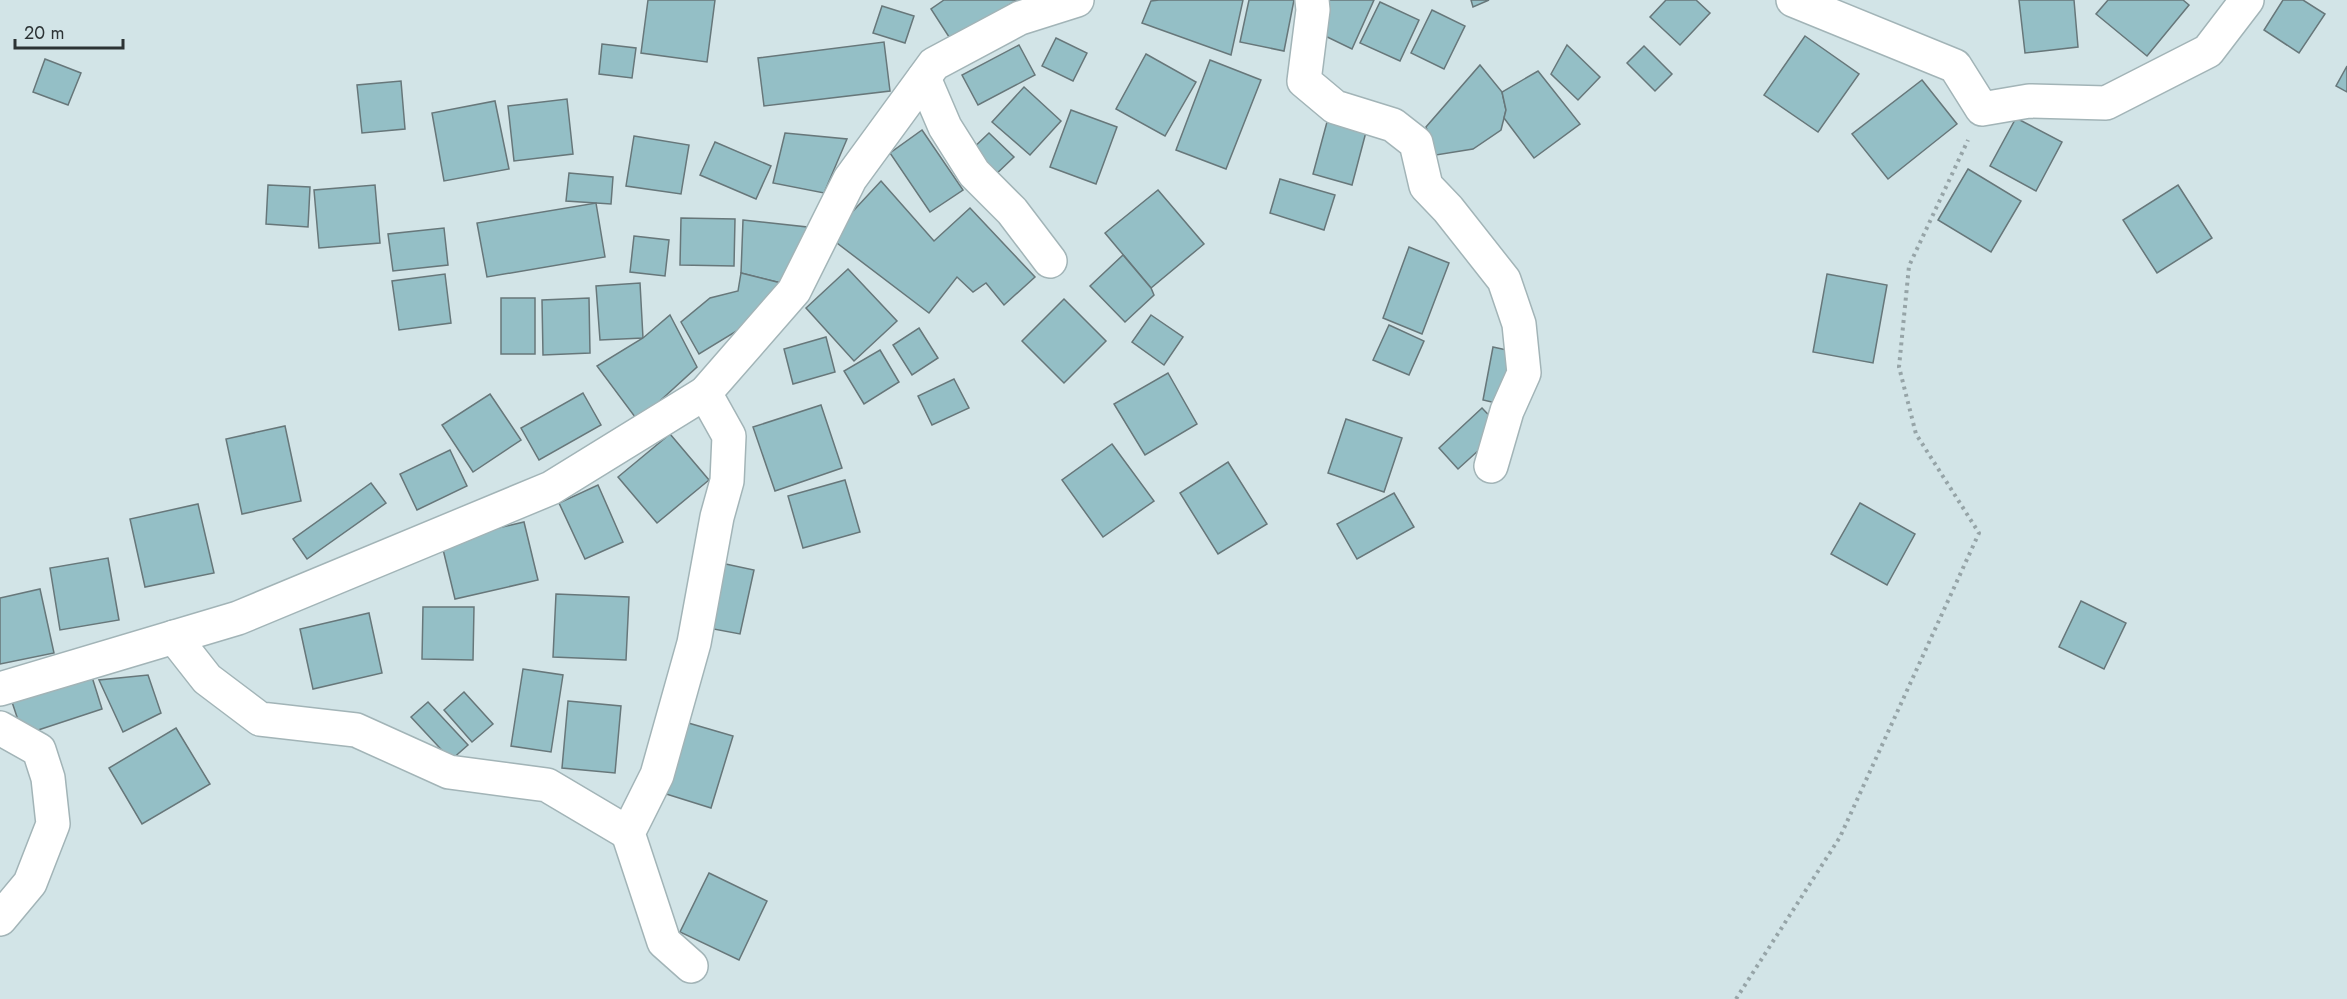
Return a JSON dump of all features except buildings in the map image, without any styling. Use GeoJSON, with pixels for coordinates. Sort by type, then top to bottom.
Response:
{"type":"FeatureCollection","features":[{"type":"Feature","properties":{"kind":"street"},"geometry":{"type":"LineString","coordinates":[[0,689],[238,618],[551,488],[705,393],[794,291],[850,179],[934,64],[1020,18],[1077,0]]}},
{"type":"Feature","properties":{"kind":"street"},"geometry":{"type":"LineString","coordinates":[[1312,0],[1313,10],[1304,81],[1335,107],[1393,125],[1416,143],[1426,186],[1448,209],[1504,280],[1519,324],[1524,373],[1508,411],[1491,466]]}},
{"type":"Feature","properties":{"kind":"street"},"geometry":{"type":"LineString","coordinates":[[1793,0],[1955,66],[1982,109],[2029,101],[2106,103],[2208,51],[2247,0]]}},
{"type":"Feature","properties":{"kind":"street"},"geometry":{"type":"LineString","coordinates":[[924,78],[945,127],[974,173],[1012,211],[1050,261]]}},
{"type":"Feature","properties":{"kind":"street"},"geometry":{"type":"LineString","coordinates":[[628,833],[657,775],[694,644],[717,516],[727,482],[729,436],[705,393]]}},
{"type":"Feature","properties":{"kind":"street"},"geometry":{"type":"LineString","coordinates":[[174,637],[207,679],[260,718],[356,730],[449,772],[548,785],[628,833],[664,942],[691,966]]}},
{"type":"Feature","properties":{"kind":"street"},"geometry":{"type":"LineString","coordinates":[[0,728],[39,750],[48,778],[53,824],[30,883],[0,919]]}},
{"type":"Feature","properties":{"kind":"path"},"geometry":{"type":"LineString","coordinates":[[1736,999],[1840,837],[1979,533],[1916,434],[1899,367],[1910,266],[1982,109]]}}]}
